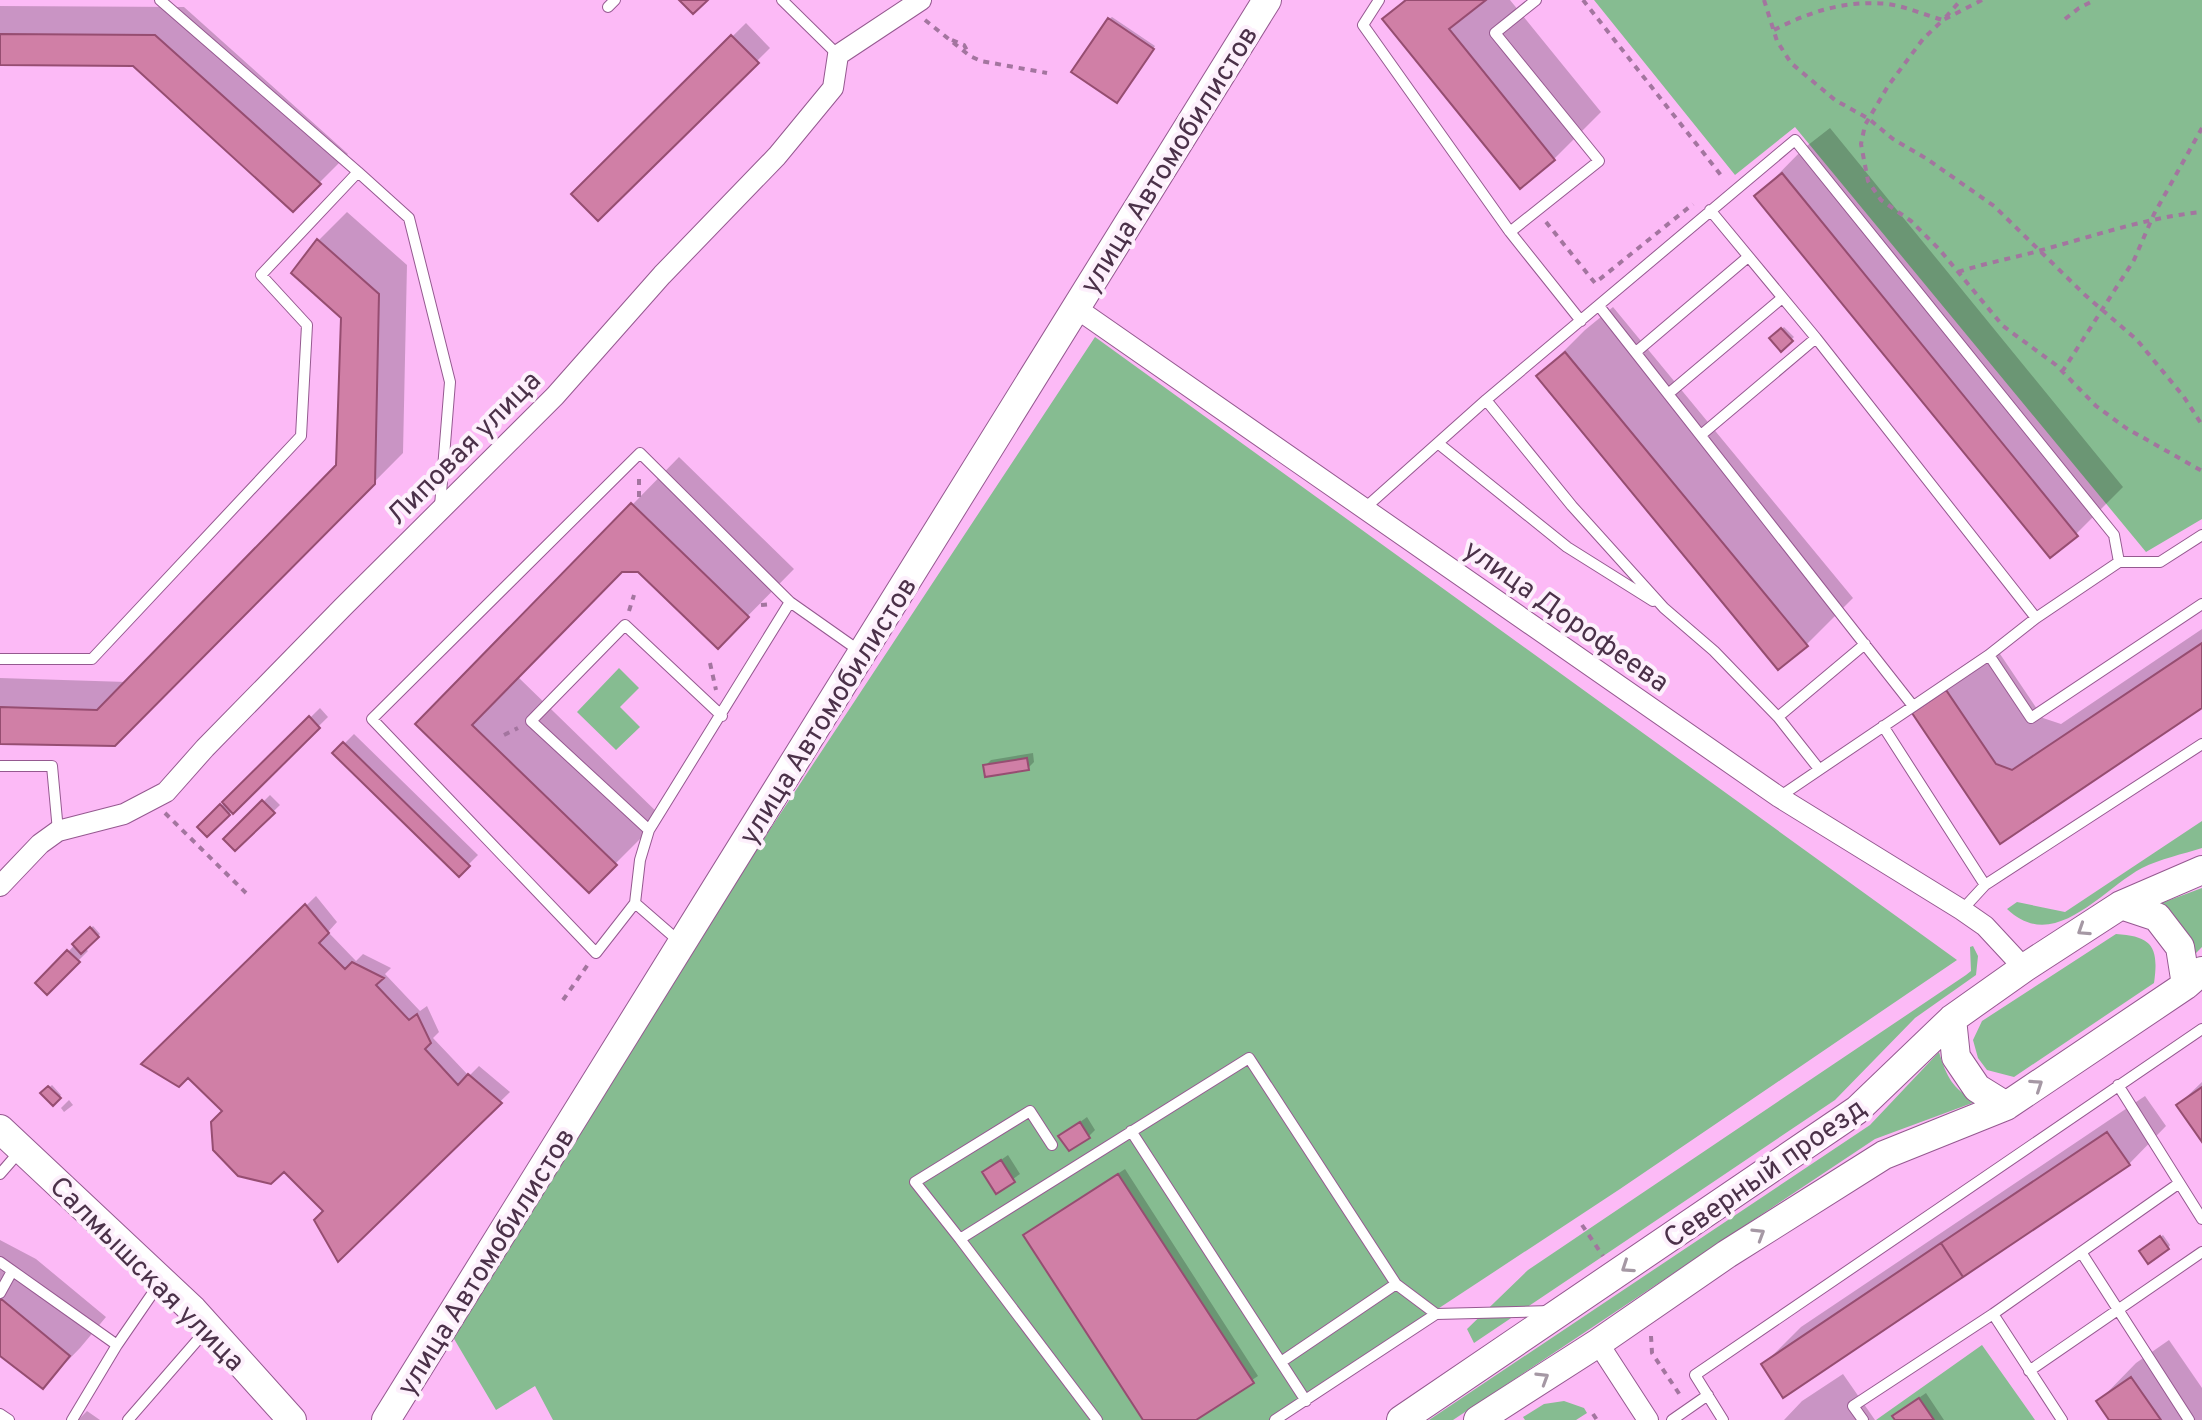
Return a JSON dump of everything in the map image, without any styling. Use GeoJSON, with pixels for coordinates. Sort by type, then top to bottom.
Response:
{"type":"FeatureCollection","features":[{"type":"Feature","properties":{"kind":"main road","name":"улица Автомобилистов"},"geometry":{"type":"LineString","coordinates":[[386,1420],[1267,0]]}},
{"type":"Feature","properties":{"kind":"main road","name":"Северный проезд"},"geometry":{"type":"LineString","coordinates":[[1401,1420],[1857,1110],[1952,1019],[2024,968],[2121,905],[2202,870]]}},
{"type":"Feature","properties":{"kind":"main road"},"geometry":{"type":"LineString","coordinates":[[2121,905],[2157,917],[2180,947],[2194,982]]}},
{"type":"Feature","properties":{"kind":"main road","name":"Северный проезд"},"geometry":{"type":"LineString","coordinates":[[1478,1420],[1598,1343],[1727,1254],[1884,1155],[2006,1106],[2194,982]]}},
{"type":"Feature","properties":{"kind":"main road"},"geometry":{"type":"LineString","coordinates":[[1952,1019],[1956,1057],[1977,1088],[2006,1106]]}},
{"type":"Feature","properties":{"kind":"main road","name":"Салмышская улица"},"geometry":{"type":"LineString","coordinates":[[0,1129],[162,1280],[292,1420]]}},
{"type":"Feature","properties":{"kind":"street"},"geometry":{"type":"LineString","coordinates":[[838,55],[915,4]]}},
{"type":"Feature","properties":{"kind":"street","name":"Липовая улица"},"geometry":{"type":"LineString","coordinates":[[0,886],[40,844],[58,831],[124,814],[166,792],[205,748],[555,396],[662,275],[777,156],[833,88],[838,55]]}},
{"type":"Feature","properties":{"kind":"street","name":"улица Дорофеева"},"geometry":{"type":"LineString","coordinates":[[1076,308],[1779,797],[1985,926],[2024,968]]}},
{"type":"Feature","properties":{"kind":"street"},"geometry":{"type":"LineString","coordinates":[[1598,1343],[1648,1420]]}},
{"type":"Feature","properties":{"kind":"lane"},"geometry":{"type":"LineString","coordinates":[[160,0],[409,218],[450,382],[440,510]]}},
{"type":"Feature","properties":{"kind":"lane"},"geometry":{"type":"LineString","coordinates":[[782,0],[838,55]]}},
{"type":"Feature","properties":{"kind":"lane"},"geometry":{"type":"LineString","coordinates":[[1379,0],[1363,25],[1510,232],[1581,321]]}},
{"type":"Feature","properties":{"kind":"lane"},"geometry":{"type":"LineString","coordinates":[[1510,232],[1599,161],[1495,33],[1536,0]]}},
{"type":"Feature","properties":{"kind":"lane"},"geometry":{"type":"LineString","coordinates":[[1365,508],[1486,400],[1795,140],[2114,535],[2119,562]]}},
{"type":"Feature","properties":{"kind":"lane"},"geometry":{"type":"LineString","coordinates":[[0,659],[92,659],[301,436],[307,325],[261,275],[358,172]]}},
{"type":"Feature","properties":{"kind":"lane"},"geometry":{"type":"LineString","coordinates":[[1710,210],[1816,338],[2036,618]]}},
{"type":"Feature","properties":{"kind":"lane"},"geometry":{"type":"LineString","coordinates":[[1636,352],[1748,257]]}},
{"type":"Feature","properties":{"kind":"lane"},"geometry":{"type":"LineString","coordinates":[[1668,394],[1782,298]]}},
{"type":"Feature","properties":{"kind":"lane"},"geometry":{"type":"LineString","coordinates":[[1599,306],[1913,706]]}},
{"type":"Feature","properties":{"kind":"lane"},"geometry":{"type":"LineString","coordinates":[[1701,435],[1816,338]]}},
{"type":"Feature","properties":{"kind":"lane"},"geometry":{"type":"LineString","coordinates":[[1486,400],[1572,506],[1664,608],[1714,651],[1778,717],[1819,769]]}},
{"type":"Feature","properties":{"kind":"lane"},"geometry":{"type":"LineString","coordinates":[[1439,444],[1567,547],[1664,608]]}},
{"type":"Feature","properties":{"kind":"lane"},"geometry":{"type":"LineString","coordinates":[[790,602],[649,830],[640,860],[635,903],[596,953],[372,719],[640,453],[790,602],[863,653]]}},
{"type":"Feature","properties":{"kind":"lane"},"geometry":{"type":"LineString","coordinates":[[1779,797],[1989,655],[2036,618],[2119,562],[2160,562],[2202,535]]}},
{"type":"Feature","properties":{"kind":"lane"},"geometry":{"type":"LineString","coordinates":[[1989,655],[2031,718],[2202,604]]}},
{"type":"Feature","properties":{"kind":"lane"},"geometry":{"type":"LineString","coordinates":[[649,830],[531,721],[625,625],[722,716]]}},
{"type":"Feature","properties":{"kind":"lane"},"geometry":{"type":"LineString","coordinates":[[1778,717],[1865,644]]}},
{"type":"Feature","properties":{"kind":"lane"},"geometry":{"type":"LineString","coordinates":[[1883,726],[1985,885]]}},
{"type":"Feature","properties":{"kind":"lane"},"geometry":{"type":"LineString","coordinates":[[1962,910],[1985,885],[2202,744]]}},
{"type":"Feature","properties":{"kind":"lane"},"geometry":{"type":"LineString","coordinates":[[0,766],[52,766],[58,831]]}},
{"type":"Feature","properties":{"kind":"lane"},"geometry":{"type":"LineString","coordinates":[[635,903],[683,944]]}},
{"type":"Feature","properties":{"kind":"lane"},"geometry":{"type":"LineString","coordinates":[[1723,1420],[1695,1375],[2202,1029]]}},
{"type":"Feature","properties":{"kind":"lane"},"geometry":{"type":"LineString","coordinates":[[960,1239],[1249,1058],[1396,1284],[1436,1314]]}},
{"type":"Feature","properties":{"kind":"lane"},"geometry":{"type":"LineString","coordinates":[[2118,1085],[2178,1184],[2201,1215]]}},
{"type":"Feature","properties":{"kind":"lane"},"geometry":{"type":"LineString","coordinates":[[1052,1145],[1030,1111],[915,1182],[1097,1420]]}},
{"type":"Feature","properties":{"kind":"lane"},"geometry":{"type":"LineString","coordinates":[[1131,1131],[1306,1401]]}},
{"type":"Feature","properties":{"kind":"lane"},"geometry":{"type":"LineString","coordinates":[[0,1174],[21,1149]]}},
{"type":"Feature","properties":{"kind":"lane"},"geometry":{"type":"LineString","coordinates":[[1863,1420],[1853,1406],[1993,1314],[2178,1184]]}},
{"type":"Feature","properties":{"kind":"lane"},"geometry":{"type":"LineString","coordinates":[[2081,1252],[2189,1420]]}},
{"type":"Feature","properties":{"kind":"lane"},"geometry":{"type":"LineString","coordinates":[[2029,1371],[2202,1252]]}},
{"type":"Feature","properties":{"kind":"lane"},"geometry":{"type":"LineString","coordinates":[[0,1262],[11,1273],[117,1345]]}},
{"type":"Feature","properties":{"kind":"lane"},"geometry":{"type":"LineString","coordinates":[[0,1293],[11,1273]]}},
{"type":"Feature","properties":{"kind":"lane"},"geometry":{"type":"LineString","coordinates":[[72,1420],[117,1345],[162,1280]]}},
{"type":"Feature","properties":{"kind":"lane"},"geometry":{"type":"LineString","coordinates":[[1281,1362],[1396,1284]]}},
{"type":"Feature","properties":{"kind":"lane"},"geometry":{"type":"LineString","coordinates":[[1275,1420],[1436,1314],[1564,1311]]}},
{"type":"Feature","properties":{"kind":"lane"},"geometry":{"type":"LineString","coordinates":[[1993,1314],[2062,1420]]}},
{"type":"Feature","properties":{"kind":"lane"},"geometry":{"type":"LineString","coordinates":[[128,1420],[208,1327]]}},
{"type":"Feature","properties":{"kind":"lane"},"geometry":{"type":"LineString","coordinates":[[1672,1420],[1708,1395]]}},
{"type":"Feature","properties":{"kind":"lane"},"geometry":{"type":"LineString","coordinates":[[0,1414],[9,1420]]}},
{"type":"Feature","properties":{"kind":"path"},"geometry":{"type":"LineString","coordinates":[[1583,0],[1726,178],[1714,187]]}},
{"type":"Feature","properties":{"kind":"path"},"geometry":{"type":"LineString","coordinates":[[1764,0],[1774,30],[1791,63],[1835,100],[1869,119],[1893,139],[1982,197],[2137,340],[2184,397],[2202,425]]}},
{"type":"Feature","properties":{"kind":"path"},"geometry":{"type":"LineString","coordinates":[[1774,30],[1806,13],[1861,0],[1891,4],[1943,20],[1982,0]]}},
{"type":"Feature","properties":{"kind":"path"},"geometry":{"type":"LineString","coordinates":[[1961,0],[1923,39],[1888,86],[1869,119],[1861,144],[1868,181],[1881,200],[1911,221],[2003,326],[2126,428],[2202,471]]}},
{"type":"Feature","properties":{"kind":"path"},"geometry":{"type":"LineString","coordinates":[[2065,19],[2095,0]]}},
{"type":"Feature","properties":{"kind":"path"},"geometry":{"type":"LineString","coordinates":[[915,4],[970,56],[981,61],[1047,73]]}},
{"type":"Feature","properties":{"kind":"path"},"geometry":{"type":"LineString","coordinates":[[949,39],[964,45],[970,56]]}},
{"type":"Feature","properties":{"kind":"path"},"geometry":{"type":"LineString","coordinates":[[2062,372],[2134,260],[2152,219],[2202,128]]}},
{"type":"Feature","properties":{"kind":"path"},"geometry":{"type":"LineString","coordinates":[[1537,211],[1595,283],[1702,197]]}},
{"type":"Feature","properties":{"kind":"path"},"geometry":{"type":"LineString","coordinates":[[1958,272],[2152,219],[2202,212]]}},
{"type":"Feature","properties":{"kind":"path"},"geometry":{"type":"LineString","coordinates":[[174,821],[246,893]]}},
{"type":"Feature","properties":{"kind":"path"},"geometry":{"type":"LineString","coordinates":[[563,1000],[596,953]]}},
{"type":"Feature","properties":{"kind":"path"},"geometry":{"type":"LineString","coordinates":[[1582,1225],[1609,1264]]}},
{"type":"Feature","properties":{"kind":"path"},"geometry":{"type":"LineString","coordinates":[[1654,1328],[1650,1340],[1652,1353],[1663,1370]]}},
{"type":"Feature","properties":{"kind":"path"},"geometry":{"type":"LineString","coordinates":[[1593,1414],[1597,1420]]}},
{"type":"Feature","properties":{"kind":"green space"},"geometry":{"type":"Polygon","coordinates":[[[1594,0],[2202,0],[2202,519],[2146,552],[1795,127],[1735,175],[1594,0]]]}},
{"type":"Feature","properties":{"kind":"green space"},"geometry":{"type":"Polygon","coordinates":[[[1095,337],[1957,960],[1620,1189],[1269,1420],[553,1420],[535,1386],[496,1410],[450,1332],[761,843],[1095,337]]]}},
{"type":"Feature","properties":{"kind":"green space"},"geometry":{"type":"Polygon","coordinates":[[[619,668],[639,688],[620,707],[640,727],[616,750],[577,712],[619,668]]]}},
{"type":"Feature","properties":{"kind":"green space"},"geometry":{"type":"Polygon","coordinates":[[[2202,821],[2202,848],[2142,868],[2094,903],[2060,922],[2042,925],[2025,921],[2007,909],[2017,902],[2065,912],[2202,821]]]}},
{"type":"Feature","properties":{"kind":"green space"},"geometry":{"type":"Polygon","coordinates":[[[2202,888],[2202,947],[2193,956],[2182,927],[2159,904],[2202,888]]]}},
{"type":"Feature","properties":{"kind":"green space"},"geometry":{"type":"Polygon","coordinates":[[[2116,934],[2138,938],[2151,946],[2155,961],[2154,983],[2014,1077],[1987,1070],[1978,1058],[1973,1040],[1982,1021],[2116,934]]]}},
{"type":"Feature","properties":{"kind":"green space"},"geometry":{"type":"Polygon","coordinates":[[[1973,946],[1978,956],[1976,975],[1915,1018],[1835,1100],[1474,1343],[1467,1329],[1528,1270],[1966,975],[1971,971],[1970,947],[1973,946]]]}},
{"type":"Feature","properties":{"kind":"green space"},"geometry":{"type":"Polygon","coordinates":[[[1939,1052],[1951,1081],[1975,1102],[1875,1139],[1453,1420],[1429,1420],[1870,1125],[1939,1052]]]}},
{"type":"Feature","properties":{"kind":"green space"},"geometry":{"type":"Polygon","coordinates":[[[1982,1345],[2035,1420],[1876,1420],[1982,1345]]]}},
{"type":"Feature","properties":{"kind":"green space"},"geometry":{"type":"Polygon","coordinates":[[[1564,1401],[1584,1408],[1587,1413],[1576,1420],[1525,1420],[1523,1417],[1544,1404],[1564,1401]]]}},
{"type":"Feature","properties":{"kind":"building"},"geometry":{"type":"Polygon","coordinates":[[[679,0],[708,0],[693,14],[679,0]]]}},
{"type":"Feature","properties":{"kind":"building"},"geometry":{"type":"Polygon","coordinates":[[[1406,0],[1486,0],[1449,29],[1555,160],[1520,189],[1382,19],[1406,0]]]}},
{"type":"Feature","properties":{"kind":"building"},"geometry":{"type":"Polygon","coordinates":[[[1108,18],[1154,49],[1117,103],[1071,72],[1108,18]]]}},
{"type":"Feature","properties":{"kind":"building"},"geometry":{"type":"Polygon","coordinates":[[[0,34],[155,35],[321,184],[293,212],[133,66],[0,65],[0,34]]]}},
{"type":"Feature","properties":{"kind":"building"},"geometry":{"type":"Polygon","coordinates":[[[731,35],[759,63],[598,221],[571,194],[731,35]]]}},
{"type":"Feature","properties":{"kind":"building"},"geometry":{"type":"Polygon","coordinates":[[[1782,173],[2078,536],[2050,558],[1754,196],[1782,173]]]}},
{"type":"Feature","properties":{"kind":"building"},"geometry":{"type":"Polygon","coordinates":[[[317,239],[379,294],[375,484],[115,746],[0,744],[0,707],[97,710],[336,465],[341,318],[291,273],[317,239]]]}},
{"type":"Feature","properties":{"kind":"building"},"geometry":{"type":"Polygon","coordinates":[[[1781,328],[1793,341],[1781,352],[1769,338],[1781,328]]]}},
{"type":"Feature","properties":{"kind":"building"},"geometry":{"type":"Polygon","coordinates":[[[1565,352],[1808,646],[1778,670],[1536,376],[1565,352]]]}},
{"type":"Feature","properties":{"kind":"building"},"geometry":{"type":"Polygon","coordinates":[[[631,503],[749,617],[718,649],[638,572],[622,572],[472,725],[617,865],[589,893],[415,724],[631,503]]]}},
{"type":"Feature","properties":{"kind":"building"},"geometry":{"type":"Polygon","coordinates":[[[2202,643],[2202,708],[2000,844],[1912,713],[1946,690],[1996,764],[2012,770],[2202,643]]]}},
{"type":"Feature","properties":{"kind":"building"},"geometry":{"type":"Polygon","coordinates":[[[309,716],[320,728],[233,814],[222,802],[309,716]]]}},
{"type":"Feature","properties":{"kind":"building"},"geometry":{"type":"Polygon","coordinates":[[[343,742],[470,866],[459,877],[332,753],[343,742]]]}},
{"type":"Feature","properties":{"kind":"building"},"geometry":{"type":"Polygon","coordinates":[[[1027,758],[1029,770],[985,777],[983,765],[1027,758]]]}},
{"type":"Feature","properties":{"kind":"building"},"geometry":{"type":"Polygon","coordinates":[[[262,800],[275,813],[235,851],[223,839],[262,800]]]}},
{"type":"Feature","properties":{"kind":"building"},"geometry":{"type":"Polygon","coordinates":[[[220,804],[230,815],[207,837],[197,827],[220,804]]]}},
{"type":"Feature","properties":{"kind":"building"},"geometry":{"type":"Polygon","coordinates":[[[305,904],[329,933],[319,943],[345,969],[352,962],[384,978],[376,985],[409,1020],[417,1014],[431,1043],[425,1049],[458,1085],[468,1074],[502,1103],[338,1262],[314,1220],[323,1211],[284,1172],[271,1184],[238,1176],[213,1150],[211,1122],[222,1111],[188,1078],[179,1087],[141,1064],[305,904]]]}},
{"type":"Feature","properties":{"kind":"building"},"geometry":{"type":"Polygon","coordinates":[[[90,927],[99,937],[81,954],[72,944],[90,927]]]}},
{"type":"Feature","properties":{"kind":"building"},"geometry":{"type":"Polygon","coordinates":[[[67,950],[80,962],[47,995],[35,983],[67,950]]]}},
{"type":"Feature","properties":{"kind":"building"},"geometry":{"type":"Polygon","coordinates":[[[48,1086],[61,1098],[53,1106],[40,1093],[48,1086]]]}},
{"type":"Feature","properties":{"kind":"building"},"geometry":{"type":"Polygon","coordinates":[[[2202,1087],[2202,1142],[2176,1105],[2202,1087]]]}},
{"type":"Feature","properties":{"kind":"building"},"geometry":{"type":"Polygon","coordinates":[[[1080,1122],[1090,1138],[1069,1151],[1058,1136],[1080,1122]]]}},
{"type":"Feature","properties":{"kind":"building"},"geometry":{"type":"Polygon","coordinates":[[[2107,1132],[2130,1165],[1963,1277],[1941,1243],[2107,1132]]]}},
{"type":"Feature","properties":{"kind":"building"},"geometry":{"type":"Polygon","coordinates":[[[1001,1160],[1015,1182],[996,1194],[982,1172],[1001,1160]]]}},
{"type":"Feature","properties":{"kind":"building"},"geometry":{"type":"Polygon","coordinates":[[[1118,1174],[1254,1383],[1196,1420],[1143,1420],[1023,1235],[1118,1174]]]}},
{"type":"Feature","properties":{"kind":"building"},"geometry":{"type":"Polygon","coordinates":[[[2160,1236],[2169,1249],[2148,1264],[2139,1251],[2160,1236]]]}},
{"type":"Feature","properties":{"kind":"building"},"geometry":{"type":"Polygon","coordinates":[[[1941,1243],[1963,1277],[1783,1398],[1761,1364],[1941,1243]]]}},
{"type":"Feature","properties":{"kind":"building"},"geometry":{"type":"Polygon","coordinates":[[[0,1298],[70,1356],[43,1389],[0,1356],[0,1298]]]}},
{"type":"Feature","properties":{"kind":"building"},"geometry":{"type":"Polygon","coordinates":[[[2131,1377],[2161,1420],[2109,1420],[2096,1401],[2131,1377]]]}},
{"type":"Feature","properties":{"kind":"building"},"geometry":{"type":"Polygon","coordinates":[[[1919,1398],[1934,1420],[1895,1420],[1892,1416],[1919,1398]]]}}]}
